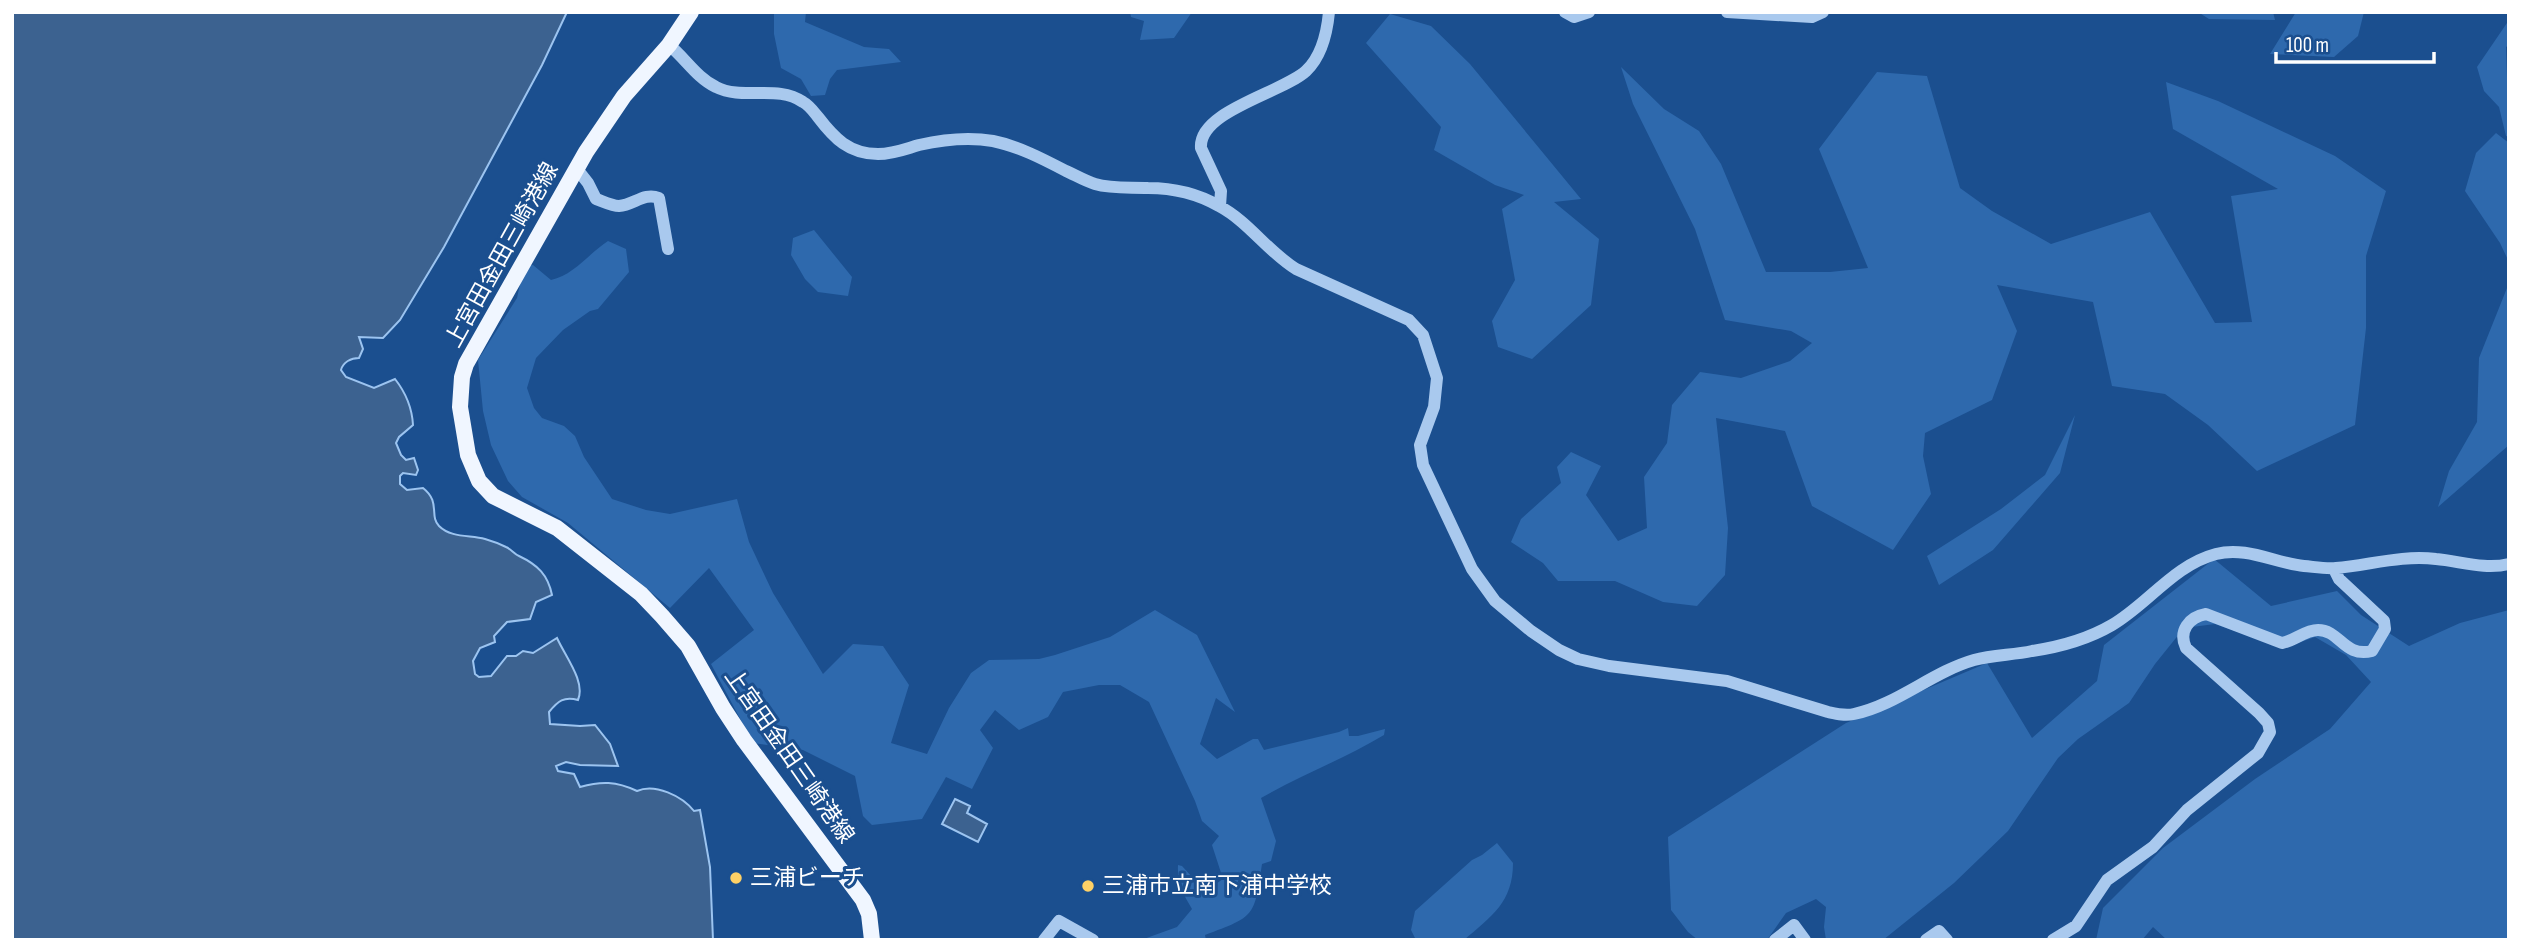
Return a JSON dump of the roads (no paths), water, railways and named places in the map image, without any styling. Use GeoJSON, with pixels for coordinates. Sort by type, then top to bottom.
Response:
{"type":"FeatureCollection","features":[{"type":"Feature","properties":{"kind":"main road","name":"上宮田金田三崎港線"},"geometry":{"type":"LineString","coordinates":[[691,12],[669,45],[624,96],[577,169],[464,371],[460,407],[472,467],[479,481],[493,496],[557,528],[641,594],[688,646],[744,740],[863,900],[869,914],[872,940]]}},
{"type":"Feature","properties":{"kind":"street"},"geometry":{"type":"LineString","coordinates":[[1220,206],[1221,191],[1201,148],[1204,134],[1229,112],[1285,85],[1307,70],[1323,42],[1329,12]]}},
{"type":"Feature","properties":{"kind":"street"},"geometry":{"type":"LineString","coordinates":[[1565,12],[1574,17],[1589,12]]}},
{"type":"Feature","properties":{"kind":"street"},"geometry":{"type":"LineString","coordinates":[[1727,12],[1812,17],[1823,12]]}},
{"type":"Feature","properties":{"kind":"street"},"geometry":{"type":"LineString","coordinates":[[669,45],[703,79],[717,88],[748,94],[789,95],[804,102],[834,138],[857,151],[895,153],[940,141],[990,141],[1019,150],[1092,183],[1111,187],[1150,187],[1196,195],[1220,206],[1250,227],[1280,259],[1296,270],[1409,320],[1423,335],[1437,378],[1434,407],[1420,445],[1420,453],[1433,488],[1447,512],[1472,569],[1495,601],[1521,623],[1559,650],[1594,664],[1727,681],[1844,715],[1855,714],[1884,704],[1974,660],[2032,651],[2095,634],[2127,615],[2185,568],[2217,553],[2243,552],[2300,565],[2334,569],[2406,557],[2435,558],[2497,567],[2509,564]]}},
{"type":"Feature","properties":{"kind":"street"},"geometry":{"type":"LineString","coordinates":[[577,169],[596,199],[618,206],[645,197],[659,198],[668,249]]}},
{"type":"Feature","properties":{"kind":"street"},"geometry":{"type":"LineString","coordinates":[[2053,940],[2076,926],[2107,880],[2153,847],[2187,810],[2240,769],[2268,740],[2268,723],[2186,648],[2183,640],[2187,624],[2206,614],[2282,643],[2318,629],[2359,653],[2372,651],[2385,629],[2384,621],[2339,579],[2334,569]]}},
{"type":"Feature","properties":{"kind":"street"},"geometry":{"type":"LineString","coordinates":[[1044,940],[1059,921],[1093,940]]}},
{"type":"Feature","properties":{"kind":"street"},"geometry":{"type":"LineString","coordinates":[[1774,940],[1794,925],[1805,940]]}},
{"type":"Feature","properties":{"kind":"street"},"geometry":{"type":"LineString","coordinates":[[1926,940],[1938,931],[1947,940]]}},
{"type":"Feature","properties":{"kind":"place","name":"三浦ビーチ"},"geometry":{"type":"Point","coordinates":[736,878]}},
{"type":"Feature","properties":{"kind":"place","name":"三浦市立南下浦中学校"},"geometry":{"type":"Point","coordinates":[1088,886]}}]}
